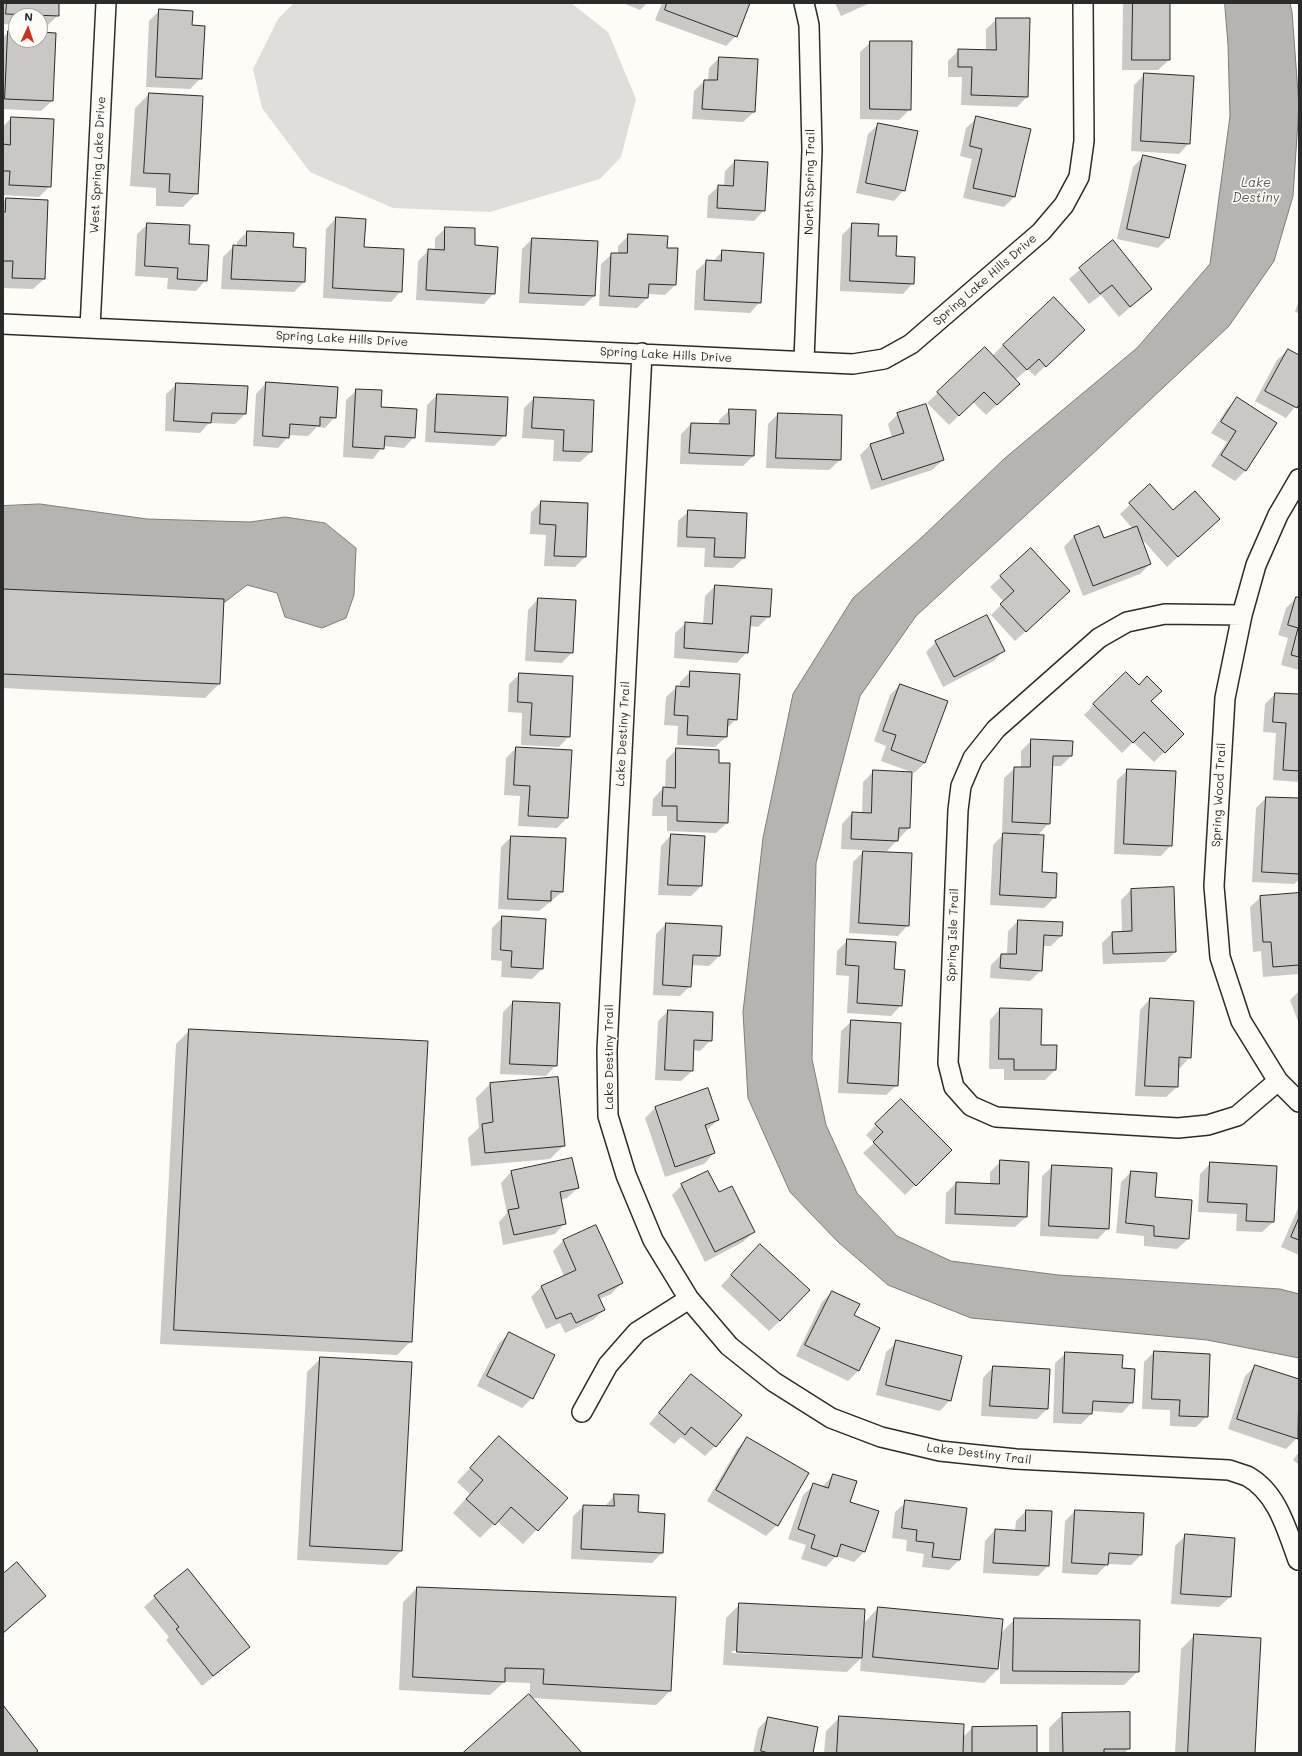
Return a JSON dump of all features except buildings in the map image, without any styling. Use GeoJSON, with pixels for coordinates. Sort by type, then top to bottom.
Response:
{"type":"FeatureCollection","features":[{"type":"Feature","properties":{"kind":"street","name":"West Spring Lake Drive"},"geometry":{"type":"LineString","coordinates":[[90,328],[106,3]]}},
{"type":"Feature","properties":{"kind":"street","name":"North Spring Trail"},"geometry":{"type":"LineString","coordinates":[[804,3],[809,25],[812,150],[804,361]]}},
{"type":"Feature","properties":{"kind":"street","name":"Spring Lake Hills Drive"},"geometry":{"type":"LineString","coordinates":[[3,324],[853,364],[884,359],[911,344],[1042,232],[1064,205],[1079,177],[1084,141],[1083,3]]}},
{"type":"Feature","properties":{"kind":"street","name":"Lake Destiny Trail"},"geometry":{"type":"LineString","coordinates":[[642,353],[607,1050],[608,1116],[626,1175],[653,1240],[689,1299],[728,1346],[774,1382],[831,1418],[881,1437],[940,1451],[1016,1459],[1229,1470],[1247,1477],[1266,1492],[1280,1515],[1298,1560]]}},
{"type":"Feature","properties":{"kind":"street","name":"Spring Wood Trail"},"geometry":{"type":"LineString","coordinates":[[1299,479],[1278,516],[1256,565],[1242,614],[1225,698],[1214,886],[1220,957],[1241,1021],[1278,1081],[1299,1102]]}},
{"type":"Feature","properties":{"kind":"street","name":"Spring Isle Trail"},"geometry":{"type":"LineString","coordinates":[[1242,614],[1165,614],[1127,622],[1099,638],[1008,718],[996,729],[973,758],[961,786],[958,810],[948,1062],[954,1087],[971,1106],[996,1117],[1178,1128],[1208,1125],[1237,1116],[1278,1081]]}},
{"type":"Feature","properties":{"kind":"street"},"geometry":{"type":"LineString","coordinates":[[582,1412],[608,1365],[637,1332],[689,1299]]}},
{"type":"Feature","properties":{"kind":"shaded area"},"geometry":{"type":"Polygon","coordinates":[[[294,3],[571,3],[608,32],[636,99],[621,157],[600,179],[490,212],[393,208],[310,172],[262,108],[253,69],[278,19],[294,3]]]}},
{"type":"Feature","properties":{"kind":"water","name":"Lake Destiny"},"geometry":{"type":"Polygon","coordinates":[[[1225,3],[1290,3],[1292,12],[1299,106],[1293,196],[1274,261],[1229,326],[916,616],[860,696],[816,863],[812,1059],[826,1125],[857,1193],[897,1236],[951,1261],[1058,1275],[1280,1289],[1299,1294],[1299,1358],[1207,1340],[971,1318],[888,1285],[838,1242],[790,1192],[748,1098],[743,1012],[763,838],[793,694],[853,598],[920,539],[1005,458],[1137,348],[1210,264],[1230,116],[1225,3]]]}},
{"type":"Feature","properties":{"kind":"water"},"geometry":{"type":"Polygon","coordinates":[[[40,504],[147,519],[250,522],[285,517],[325,523],[356,548],[354,595],[346,618],[322,628],[285,617],[277,593],[247,585],[225,602],[6,594],[3,592],[3,506],[40,504]]]}}]}
